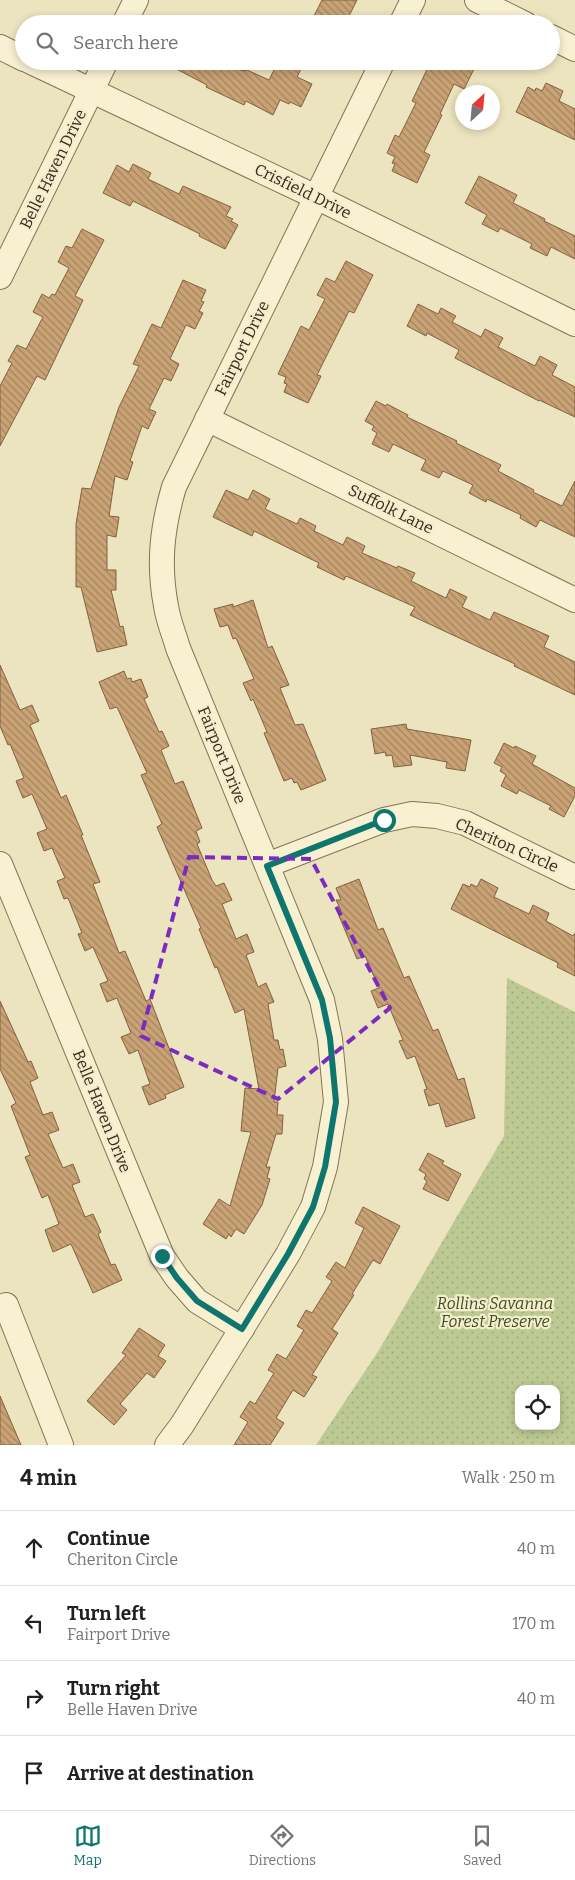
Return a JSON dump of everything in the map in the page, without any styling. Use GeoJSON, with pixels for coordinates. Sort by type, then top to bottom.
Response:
{"type":"FeatureCollection","features":[{"type":"Feature","properties":{"kind":"street"},"geometry":{"type":"LineString","coordinates":[[128,15],[136,0]]}},
{"type":"Feature","properties":{"kind":"street"},"geometry":{"type":"LineString","coordinates":[[406,15],[413,0]]}},
{"type":"Feature","properties":{"kind":"street"},"geometry":{"type":"LineString","coordinates":[[477,0],[507,15]]}},
{"type":"Feature","properties":{"kind":"street"},"geometry":{"type":"LineString","coordinates":[[560,42],[575,49]]}},
{"type":"Feature","properties":{"kind":"street"},"geometry":{"type":"LineString","coordinates":[[0,47],[15,54]]}},
{"type":"Feature","properties":{"kind":"street","name":"Crisfield Drive"},"geometry":{"type":"LineString","coordinates":[[49,70],[316,197],[575,324]]}},
{"type":"Feature","properties":{"kind":"street","name":"Belle Haven Drive"},"geometry":{"type":"LineString","coordinates":[[0,277],[101,70]]}},
{"type":"Feature","properties":{"kind":"street","name":"Fairport Drive"},"geometry":{"type":"LineString","coordinates":[[167,1445],[182,1425],[242,1329],[288,1254],[313,1207],[325,1167],[336,1102],[330,1038],[322,1000],[178,648],[166,607],[161,551],[165,516],[174,487],[379,70]]}},
{"type":"Feature","properties":{"kind":"street","name":"Suffolk Lane"},"geometry":{"type":"LineString","coordinates":[[207,419],[575,600]]}},
{"type":"Feature","properties":{"kind":"street","name":"Cheriton Circle"},"geometry":{"type":"LineString","coordinates":[[267,866],[384,820],[412,814],[437,816],[465,823],[575,877]]}},
{"type":"Feature","properties":{"kind":"street","name":"Belle Haven Drive"},"geometry":{"type":"LineString","coordinates":[[0,864],[162,1256],[177,1278],[197,1301],[242,1329]]}},
{"type":"Feature","properties":{"kind":"street"},"geometry":{"type":"LineString","coordinates":[[2,1304],[61,1445]]}},
{"type":"Feature","properties":{"kind":"highlighted area"},"geometry":{"type":"Polygon","coordinates":[[[189,857],[311,859],[390,1008],[278,1099],[141,1036],[189,857]]]}},
{"type":"Feature","properties":{"kind":"green space","name":"Rollins Savanna Forest Preserve"},"geometry":{"type":"Polygon","coordinates":[[[507,978],[575,1012],[575,1445],[316,1445],[379,1350],[504,1136],[507,978]]]}},
{"type":"Feature","properties":{"kind":"building"},"geometry":{"type":"Polygon","coordinates":[[[322,0],[357,0],[350,15],[314,15],[322,0]]]}},
{"type":"Feature","properties":{"kind":"building"},"geometry":{"type":"Polygon","coordinates":[[[178,70],[247,70],[269,80],[274,70],[300,70],[297,77],[312,84],[301,107],[280,100],[273,115],[246,101],[244,105],[206,87],[207,85],[178,70]]]}},
{"type":"Feature","properties":{"kind":"building"},"geometry":{"type":"Polygon","coordinates":[[[427,70],[474,70],[466,85],[454,84],[440,114],[442,115],[424,152],[430,155],[417,183],[392,171],[395,164],[392,163],[395,157],[387,153],[395,135],[399,137],[416,103],[412,101],[427,70]]]}},
{"type":"Feature","properties":{"kind":"building"},"geometry":{"type":"Polygon","coordinates":[[[546,83],[563,91],[559,101],[575,109],[575,140],[516,112],[528,87],[535,91],[536,88],[542,91],[546,83]]]}},
{"type":"Feature","properties":{"kind":"building"},"geometry":{"type":"Polygon","coordinates":[[[133,164],[151,173],[148,179],[179,194],[183,186],[231,207],[226,216],[233,219],[231,221],[238,225],[225,249],[199,236],[200,234],[133,201],[130,206],[103,193],[117,165],[129,172],[133,164]]]}},
{"type":"Feature","properties":{"kind":"building"},"geometry":{"type":"Polygon","coordinates":[[[479,176],[517,195],[513,203],[575,236],[575,259],[551,247],[547,256],[530,248],[532,244],[500,228],[498,232],[482,224],[487,215],[465,203],[479,176]]]}},
{"type":"Feature","properties":{"kind":"building"},"geometry":{"type":"Polygon","coordinates":[[[82,229],[104,240],[75,296],[83,300],[45,380],[37,376],[0,446],[0,386],[12,363],[8,361],[17,345],[26,349],[43,317],[33,312],[42,294],[49,298],[52,294],[55,295],[69,268],[58,262],[66,246],[72,248],[82,229]]]}},
{"type":"Feature","properties":{"kind":"building"},"geometry":{"type":"Polygon","coordinates":[[[346,261],[373,275],[354,313],[349,311],[317,375],[321,376],[308,403],[284,392],[287,384],[284,383],[286,377],[278,374],[301,326],[309,330],[325,299],[317,295],[326,278],[335,282],[346,261]]]}},
{"type":"Feature","properties":{"kind":"building"},"geometry":{"type":"Polygon","coordinates":[[[183,280],[206,290],[201,301],[204,302],[199,311],[203,313],[195,329],[186,325],[170,359],[179,364],[171,381],[164,378],[149,409],[156,412],[148,429],[142,426],[130,461],[133,462],[127,480],[115,476],[109,516],[119,517],[116,537],[107,535],[107,570],[116,570],[116,590],[111,590],[120,627],[123,626],[127,645],[97,652],[81,587],[76,587],[76,524],[82,488],[91,489],[119,407],[139,366],[133,364],[152,324],[161,328],[183,280]]]}},
{"type":"Feature","properties":{"kind":"building"},"geometry":{"type":"Polygon","coordinates":[[[418,304],[438,314],[441,308],[456,316],[452,322],[481,337],[485,329],[503,338],[498,347],[535,366],[540,356],[557,365],[552,375],[575,387],[575,417],[539,401],[455,358],[459,350],[427,333],[426,336],[407,326],[418,304]]]}},
{"type":"Feature","properties":{"kind":"building"},"geometry":{"type":"Polygon","coordinates":[[[376,401],[386,406],[387,404],[408,415],[407,417],[501,465],[498,471],[534,490],[533,492],[562,506],[575,481],[575,537],[540,520],[536,527],[520,518],[521,515],[487,499],[486,502],[469,493],[473,485],[443,471],[439,478],[421,470],[426,460],[393,444],[389,452],[372,444],[377,433],[372,430],[374,426],[365,421],[376,401]]]}},
{"type":"Feature","properties":{"kind":"building"},"geometry":{"type":"Polygon","coordinates":[[[226,490],[248,500],[253,490],[270,499],[265,509],[297,524],[300,518],[316,526],[314,531],[343,545],[347,537],[365,546],[362,553],[397,568],[398,566],[415,573],[411,581],[446,598],[450,589],[467,597],[462,607],[490,620],[494,612],[549,636],[544,647],[575,662],[575,695],[514,666],[515,664],[410,615],[415,607],[346,576],[344,580],[317,567],[319,563],[254,531],[252,536],[213,517],[226,490]]]}},
{"type":"Feature","properties":{"kind":"building"},"geometry":{"type":"Polygon","coordinates":[[[253,600],[268,648],[272,646],[289,685],[280,688],[295,725],[303,724],[326,780],[301,790],[297,782],[294,783],[292,778],[284,781],[264,733],[267,732],[253,699],[251,701],[243,683],[254,679],[236,638],[233,639],[228,625],[220,627],[214,609],[233,604],[233,607],[253,600]]]}},
{"type":"Feature","properties":{"kind":"building"},"geometry":{"type":"Polygon","coordinates":[[[0,665],[20,710],[32,705],[39,721],[30,725],[61,798],[66,795],[83,835],[81,835],[100,882],[93,884],[119,953],[125,951],[146,1001],[150,999],[184,1087],[165,1095],[166,1098],[149,1105],[142,1087],[150,1084],[138,1050],[129,1054],[121,1037],[131,1033],[117,998],[107,1002],[100,984],[108,981],[93,947],[85,951],[78,934],[82,933],[68,898],[64,899],[57,881],[65,878],[52,848],[44,851],[37,833],[47,829],[32,794],[23,798],[16,781],[24,778],[10,744],[8,745],[0,726],[0,665]]]}},
{"type":"Feature","properties":{"kind":"building"},"geometry":{"type":"Polygon","coordinates":[[[124,671],[127,679],[131,678],[132,682],[141,679],[148,697],[144,699],[159,732],[162,731],[169,746],[161,750],[175,784],[183,781],[202,828],[196,831],[200,842],[197,844],[212,880],[216,886],[224,883],[232,900],[222,904],[236,939],[247,934],[254,952],[246,955],[258,987],[266,983],[274,1002],[268,1004],[274,1040],[278,1040],[280,1050],[283,1049],[286,1066],[278,1068],[274,1102],[278,1102],[277,1115],[283,1115],[282,1134],[276,1134],[266,1167],[270,1167],[267,1178],[270,1179],[262,1205],[244,1234],[236,1229],[231,1237],[229,1234],[226,1239],[203,1224],[219,1199],[230,1206],[251,1132],[241,1131],[245,1088],[259,1089],[244,1009],[235,1013],[217,967],[215,968],[199,929],[201,928],[157,827],[162,824],[141,775],[147,773],[117,707],[110,709],[99,682],[124,671]]]}},
{"type":"Feature","properties":{"kind":"building"},"geometry":{"type":"Polygon","coordinates":[[[406,724],[407,729],[471,740],[465,771],[446,768],[447,762],[410,755],[412,765],[394,767],[392,755],[386,756],[385,752],[375,754],[371,729],[406,724]]]}},
{"type":"Feature","properties":{"kind":"building"},"geometry":{"type":"Polygon","coordinates":[[[504,743],[536,756],[532,764],[575,788],[575,796],[564,817],[549,809],[551,806],[519,790],[517,794],[501,786],[506,775],[500,771],[502,767],[494,763],[504,743]]]}},
{"type":"Feature","properties":{"kind":"building"},"geometry":{"type":"Polygon","coordinates":[[[359,879],[378,930],[383,928],[404,978],[409,976],[433,1031],[438,1029],[458,1080],[464,1078],[475,1118],[446,1127],[439,1103],[429,1106],[424,1090],[427,1089],[415,1056],[407,1059],[399,1041],[403,1040],[388,1004],[378,1008],[371,991],[379,988],[365,956],[357,959],[337,911],[341,910],[336,900],[341,900],[336,888],[359,879]]]}},
{"type":"Feature","properties":{"kind":"building"},"geometry":{"type":"Polygon","coordinates":[[[481,879],[498,888],[494,897],[529,914],[533,905],[549,913],[546,921],[573,936],[575,933],[575,976],[557,967],[558,963],[451,909],[463,884],[470,887],[471,884],[477,887],[481,879]]]}},
{"type":"Feature","properties":{"kind":"building"},"geometry":{"type":"Polygon","coordinates":[[[0,1001],[28,1062],[31,1061],[38,1078],[30,1082],[43,1115],[52,1112],[59,1130],[48,1134],[63,1168],[73,1164],[80,1182],[72,1185],[85,1217],[93,1214],[101,1232],[98,1234],[111,1265],[115,1264],[122,1280],[93,1293],[71,1244],[53,1252],[45,1230],[59,1224],[48,1195],[42,1198],[25,1157],[30,1155],[11,1106],[16,1103],[0,1069],[0,1001]]]}},
{"type":"Feature","properties":{"kind":"building"},"geometry":{"type":"Polygon","coordinates":[[[428,1153],[444,1161],[442,1164],[461,1174],[448,1201],[423,1189],[427,1181],[424,1179],[426,1174],[419,1170],[428,1153]]]}},
{"type":"Feature","properties":{"kind":"building"},"geometry":{"type":"Polygon","coordinates":[[[363,1207],[400,1226],[380,1264],[373,1260],[352,1294],[354,1295],[332,1329],[338,1333],[312,1375],[317,1377],[304,1397],[293,1390],[276,1418],[284,1423],[270,1445],[234,1445],[248,1422],[240,1417],[250,1401],[255,1404],[274,1373],[268,1370],[277,1354],[286,1359],[304,1330],[297,1326],[306,1310],[312,1313],[332,1281],[326,1277],[336,1262],[345,1268],[364,1228],[355,1223],[363,1207]]]}},
{"type":"Feature","properties":{"kind":"building"},"geometry":{"type":"Polygon","coordinates":[[[139,1328],[165,1345],[158,1356],[166,1361],[154,1378],[147,1373],[120,1404],[127,1410],[114,1425],[87,1401],[126,1355],[122,1353],[139,1328]]]}},
{"type":"Feature","properties":{"kind":"building"},"geometry":{"type":"Polygon","coordinates":[[[0,1396],[21,1445],[0,1445],[0,1396]]]}},
{"type":"Feature","properties":{"kind":"route"},"geometry":{"type":"LineString","coordinates":[[162,1256],[177,1278],[197,1301],[242,1329],[288,1254],[313,1207],[325,1167],[336,1102],[330,1038],[322,1000],[267,866],[384,820]]}}]}
